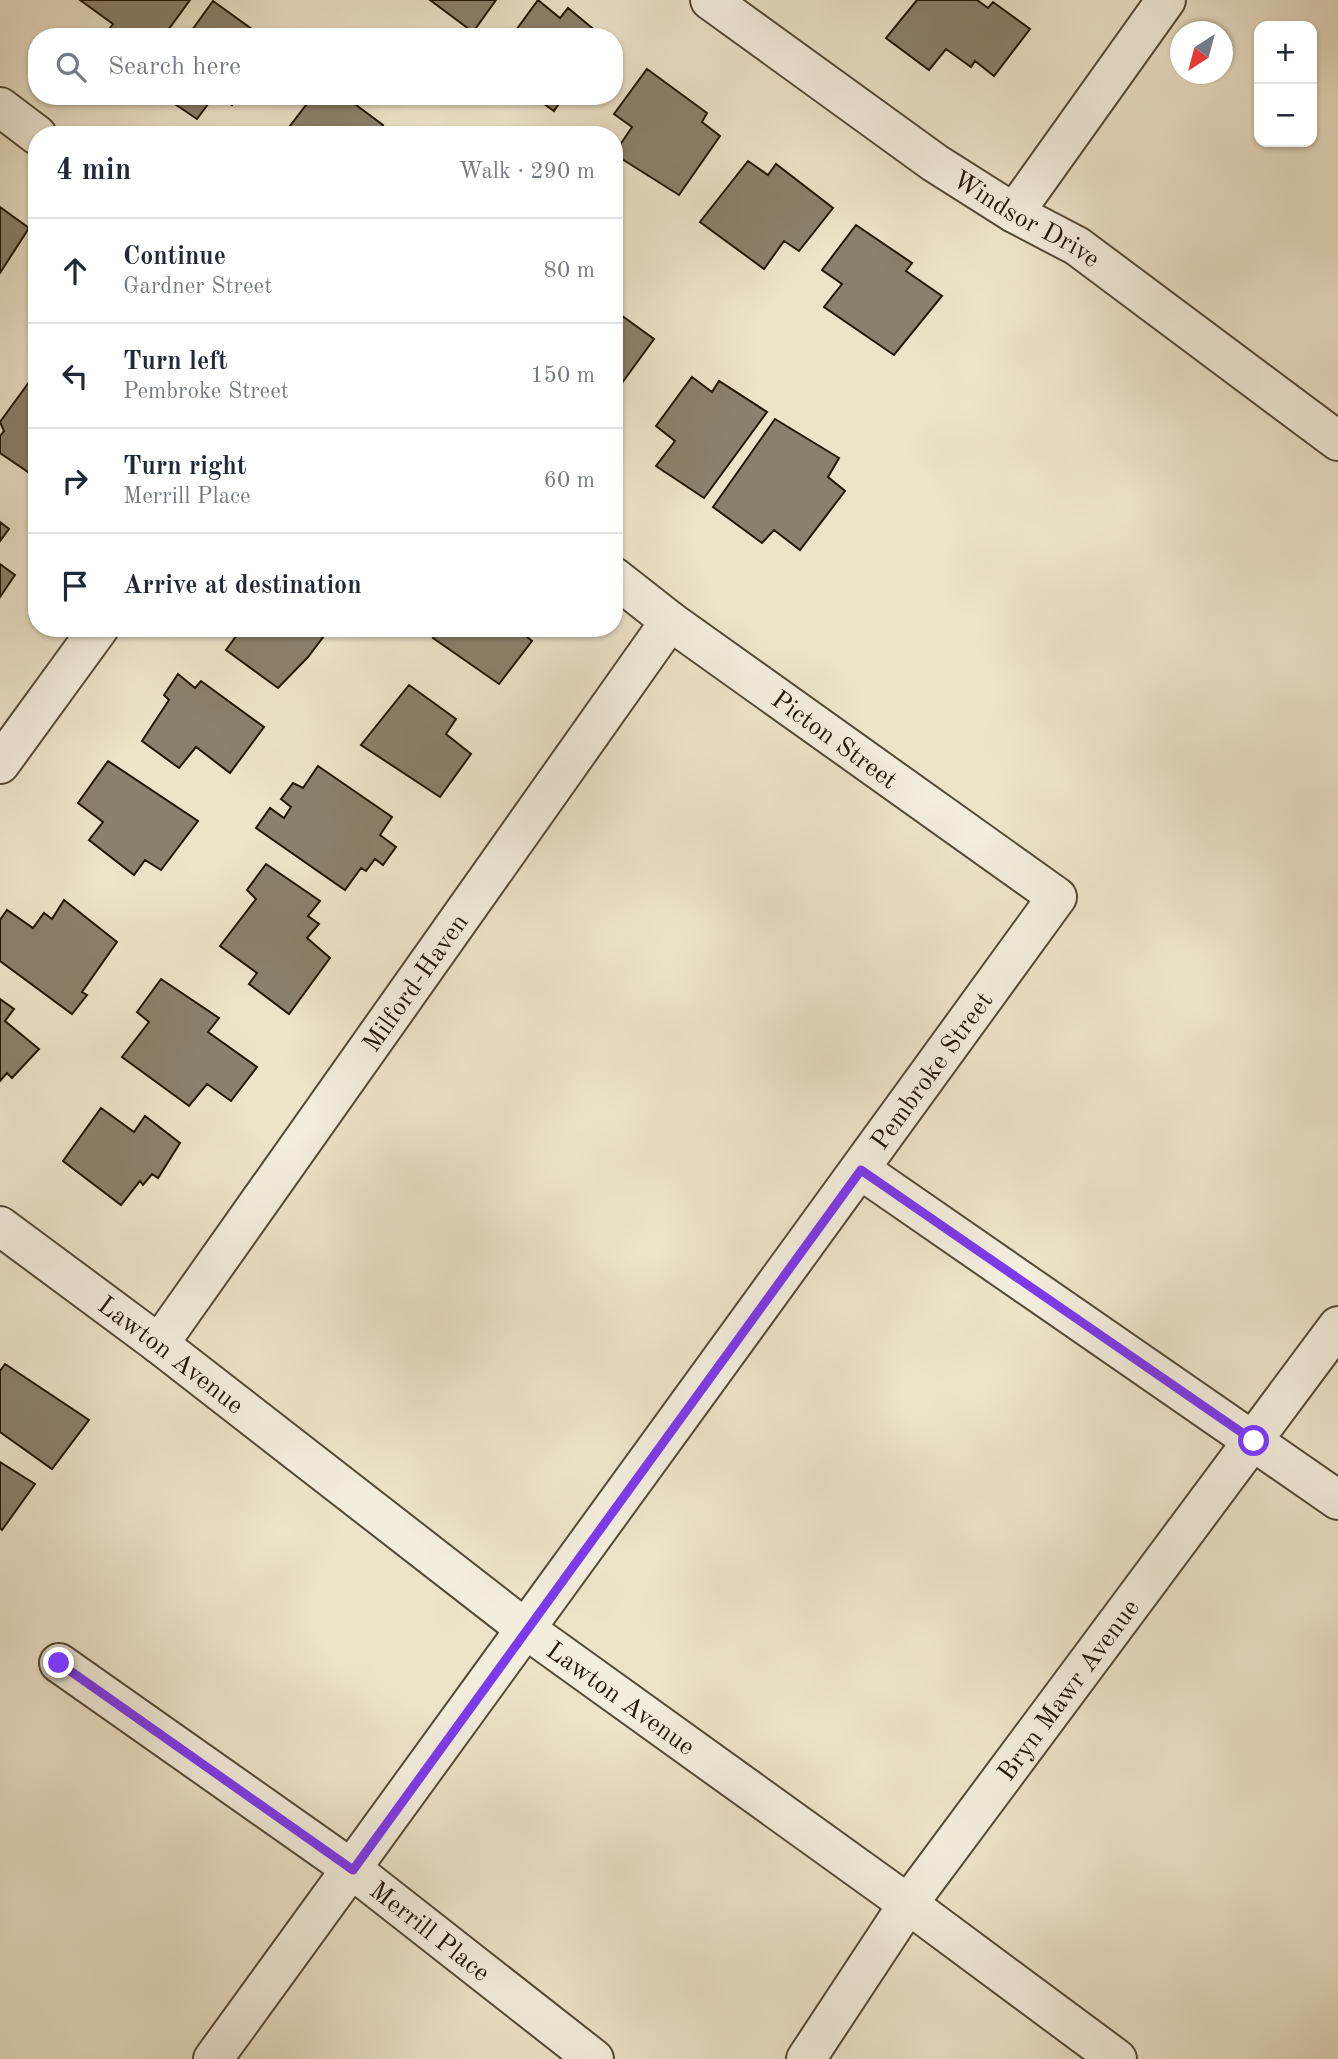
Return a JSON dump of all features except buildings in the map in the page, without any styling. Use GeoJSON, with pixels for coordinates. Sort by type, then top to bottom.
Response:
{"type":"FeatureCollection","features":[{"type":"Feature","properties":{"kind":"street","name":"Windsor Drive"},"geometry":{"type":"LineString","coordinates":[[710,0],[934,163],[1014,213],[1077,246],[1338,441]]}},
{"type":"Feature","properties":{"kind":"street"},"geometry":{"type":"LineString","coordinates":[[1014,213],[1166,0]]}},
{"type":"Feature","properties":{"kind":"street"},"geometry":{"type":"LineString","coordinates":[[0,107],[28,128]]}},
{"type":"Feature","properties":{"kind":"street","name":"Picton Street"},"geometry":{"type":"LineString","coordinates":[[623,585],[1057,897]]}},
{"type":"Feature","properties":{"kind":"street","name":"Milford-Haven"},"geometry":{"type":"LineString","coordinates":[[159,1344],[670,621]]}},
{"type":"Feature","properties":{"kind":"street"},"geometry":{"type":"LineString","coordinates":[[0,765],[92,637]]}},
{"type":"Feature","properties":{"kind":"street","name":"Pembroke Street"},"geometry":{"type":"LineString","coordinates":[[213,2059],[353,1870],[1057,897]]}},
{"type":"Feature","properties":{"kind":"street"},"geometry":{"type":"LineString","coordinates":[[861,1170],[1338,1500]]}},
{"type":"Feature","properties":{"kind":"street","name":"Lawton Avenue"},"geometry":{"type":"LineString","coordinates":[[0,1226],[159,1344],[527,1630],[908,1904],[1117,2059]]}},
{"type":"Feature","properties":{"kind":"street","name":"Bryn Mawr Avenue"},"geometry":{"type":"LineString","coordinates":[[806,2059],[908,1904],[1338,1326]]}},
{"type":"Feature","properties":{"kind":"street","name":"Merrill Place"},"geometry":{"type":"LineString","coordinates":[[59,1663],[353,1870],[594,2059]]}},
{"type":"Feature","properties":{"kind":"route"},"geometry":{"type":"LineString","coordinates":[[59,1663],[353,1870],[861,1170],[1254,1441]]}}]}
